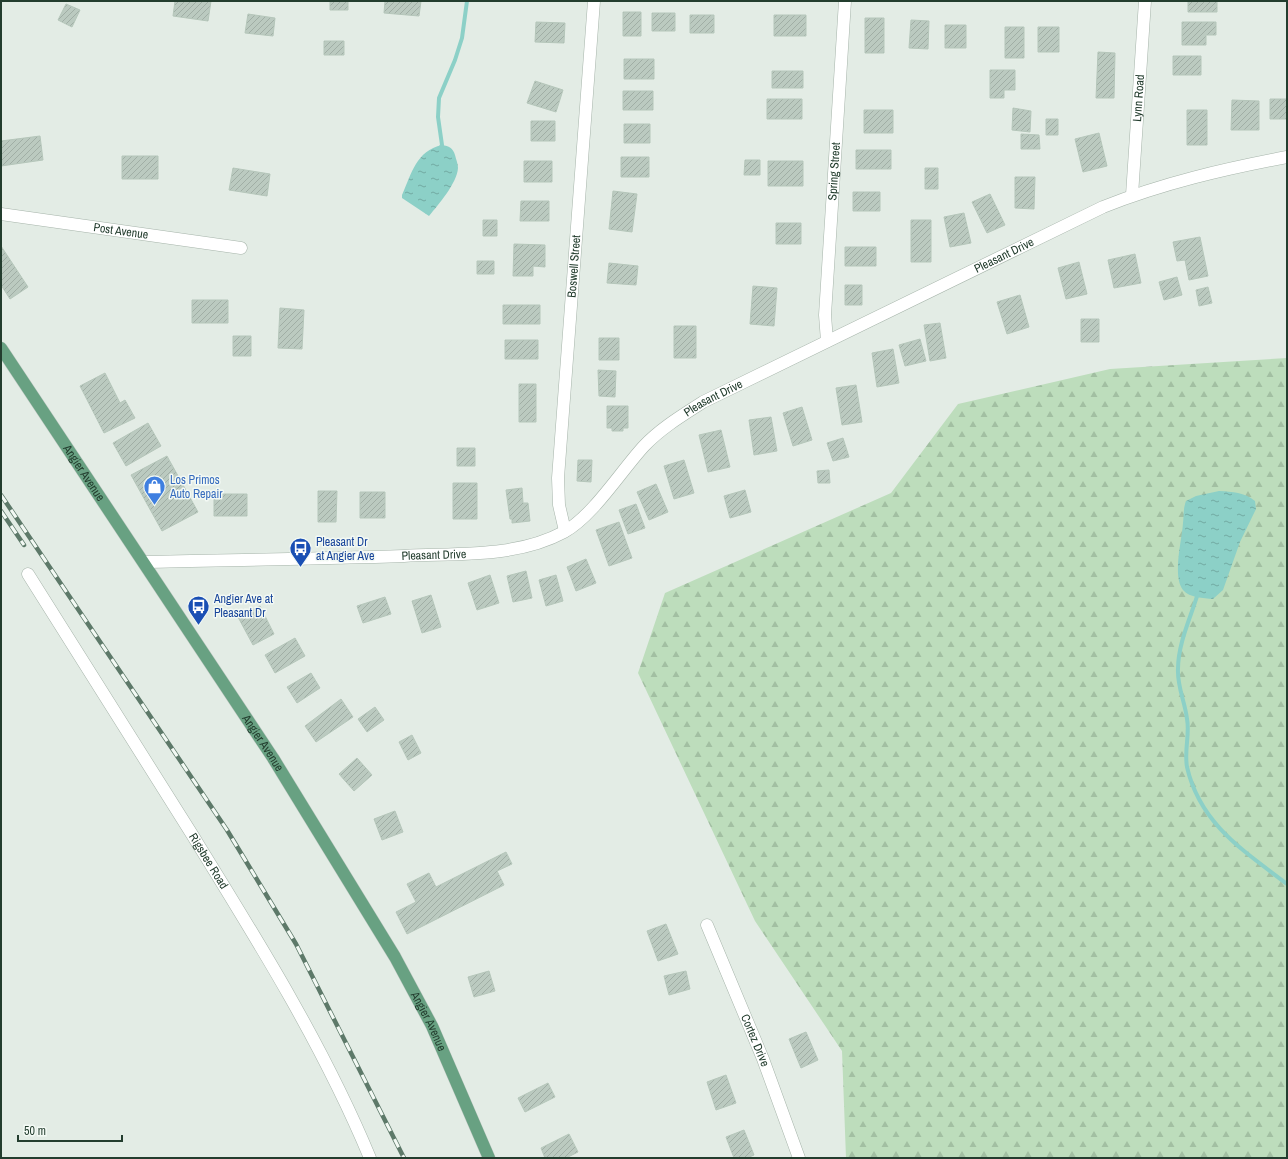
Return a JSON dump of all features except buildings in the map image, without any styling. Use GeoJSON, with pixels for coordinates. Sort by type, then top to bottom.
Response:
{"type":"FeatureCollection","features":[{"type":"Feature","properties":{"kind":"main road","name":"Angier Avenue"},"geometry":{"type":"LineString","coordinates":[[1,348],[273,758],[395,957],[432,1026],[489,1158]]}},
{"type":"Feature","properties":{"kind":"street","name":"Boswell Street"},"geometry":{"type":"LineString","coordinates":[[565,531],[559,505],[558,478],[594,1]]}},
{"type":"Feature","properties":{"kind":"street","name":"Spring Street"},"geometry":{"type":"LineString","coordinates":[[827,341],[825,315],[845,1]]}},
{"type":"Feature","properties":{"kind":"street","name":"Lynn Road"},"geometry":{"type":"LineString","coordinates":[[1132,195],[1144,1]]}},
{"type":"Feature","properties":{"kind":"street","name":"Pleasant Drive"},"geometry":{"type":"LineString","coordinates":[[144,562],[339,558],[496,551],[536,544],[565,531],[589,512],[645,445],[662,429],[703,402],[1073,220],[1132,195],[1189,178],[1287,157]]}},
{"type":"Feature","properties":{"kind":"street","name":"Post Avenue"},"geometry":{"type":"LineString","coordinates":[[1,214],[241,248]]}},
{"type":"Feature","properties":{"kind":"street","name":"Rigsbee Road"},"geometry":{"type":"LineString","coordinates":[[28,574],[238,908],[284,986],[313,1037],[350,1108],[370,1158]]}},
{"type":"Feature","properties":{"kind":"street","name":"Cortez Drive"},"geometry":{"type":"LineString","coordinates":[[707,925],[763,1059],[799,1158]]}},
{"type":"Feature","properties":{"kind":"green space"},"geometry":{"type":"Polygon","coordinates":[[[1287,358],[1287,1158],[846,1158],[842,1051],[755,921],[638,673],[665,593],[891,493],[958,404],[1110,369],[1287,358]]]}},
{"type":"Feature","properties":{"kind":"water"},"geometry":{"type":"Polygon","coordinates":[[[442,145],[452,149],[457,162],[457,174],[451,187],[429,216],[402,198],[402,195],[416,164],[426,152],[442,145]]]}},
{"type":"Feature","properties":{"kind":"water"},"geometry":{"type":"Polygon","coordinates":[[[1219,491],[1238,493],[1247,496],[1255,501],[1256,509],[1240,542],[1223,590],[1213,599],[1197,597],[1189,595],[1183,590],[1178,576],[1178,558],[1184,507],[1186,501],[1196,496],[1219,491]]]}},
{"type":"Feature","properties":{"kind":"waterway"},"geometry":{"type":"LineString","coordinates":[[440,149],[442,145],[438,117],[439,98],[455,60],[462,38],[467,1]]}},
{"type":"Feature","properties":{"kind":"waterway"},"geometry":{"type":"LineString","coordinates":[[1198,593],[1182,640],[1178,675],[1188,725],[1186,761],[1193,787],[1202,805],[1226,834],[1240,848],[1287,884]]}},
{"type":"Feature","properties":{"kind":"railway"},"geometry":{"type":"LineString","coordinates":[[1,495],[227,830],[296,944],[404,1158]]}},
{"type":"Feature","properties":{"kind":"railway"},"geometry":{"type":"LineString","coordinates":[[1,511],[24,545]]}},
{"type":"Feature","properties":{"kind":"place","name":"Los Primos Auto Repair"},"geometry":{"type":"Point","coordinates":[155,506]}},
{"type":"Feature","properties":{"kind":"place","name":"Pleasant Dr at Angier Ave"},"geometry":{"type":"Point","coordinates":[301,568]}},
{"type":"Feature","properties":{"kind":"place","name":"Angier Ave at Pleasant Dr"},"geometry":{"type":"Point","coordinates":[199,626]}}]}
